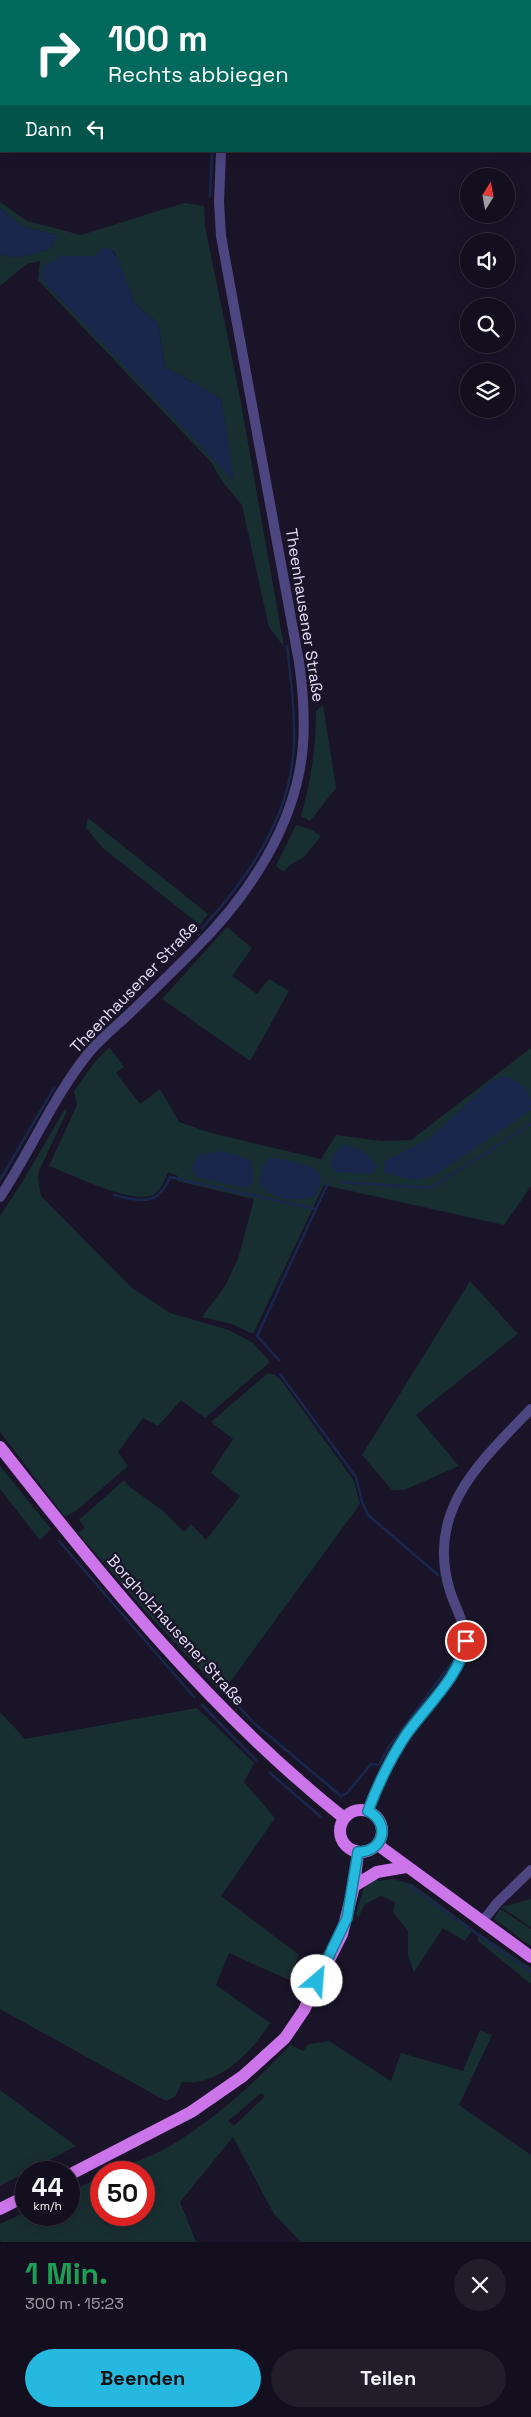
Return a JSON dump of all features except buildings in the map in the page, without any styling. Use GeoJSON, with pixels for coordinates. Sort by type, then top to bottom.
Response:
{"type":"FeatureCollection","features":[{"type":"Feature","properties":{"kind":"main road","name":"Borgholzhausener Straße"},"geometry":{"type":"LineString","coordinates":[[0,1447],[68,1534],[151,1632],[208,1693],[272,1756],[344,1818]]}},
{"type":"Feature","properties":{"kind":"main road"},"geometry":{"type":"LineString","coordinates":[[355,1811],[368,1811],[374,1814],[382,1825],[381,1839],[372,1850],[358,1852],[348,1848],[342,1840],[340,1828],[344,1818],[355,1811]]}},
{"type":"Feature","properties":{"kind":"main road"},"geometry":{"type":"LineString","coordinates":[[378,1845],[531,1957]]}},
{"type":"Feature","properties":{"kind":"main road"},"geometry":{"type":"LineString","coordinates":[[80,2168],[191,2112],[243,2076],[285,2038],[304,2010],[342,1934],[354,1886],[358,1852]]}},
{"type":"Feature","properties":{"kind":"main road"},"geometry":{"type":"LineString","coordinates":[[354,1886],[377,1872],[406,1867]]}},
{"type":"Feature","properties":{"kind":"main road"},"geometry":{"type":"LineString","coordinates":[[0,2209],[15,2202]]}},
{"type":"Feature","properties":{"kind":"street","name":"Theenhausener Straße"},"geometry":{"type":"LineString","coordinates":[[0,1197],[68,1083],[87,1055],[204,939],[250,884],[268,854],[286,817],[296,788],[303,746],[304,704],[299,662],[221,236],[219,202],[221,152]]}},
{"type":"Feature","properties":{"kind":"street"},"geometry":{"type":"LineString","coordinates":[[368,1811],[390,1760],[406,1734],[458,1665],[465,1648],[466,1641],[463,1628],[442,1562],[444,1535],[450,1516],[479,1464],[531,1409]]}},
{"type":"Feature","properties":{"kind":"street"},"geometry":{"type":"LineString","coordinates":[[482,1922],[497,1903],[531,1870]]}},
{"type":"Feature","properties":{"kind":"green space"},"geometry":{"type":"Polygon","coordinates":[[[0,202],[27,221],[81,235],[184,203],[204,206],[205,226],[240,398],[284,647],[269,627],[242,505],[222,481],[211,462],[38,280],[40,261],[27,264],[0,286],[0,254],[16,258],[50,249],[57,235],[23,227],[0,208],[0,202]],[[114,251],[97,256],[60,256],[233,480],[221,398],[165,367],[158,323],[135,304],[114,251]]]}},
{"type":"Feature","properties":{"kind":"green space"},"geometry":{"type":"Polygon","coordinates":[[[323,705],[336,788],[310,821],[301,816],[312,764],[316,711],[323,705]]]}},
{"type":"Feature","properties":{"kind":"green space"},"geometry":{"type":"Polygon","coordinates":[[[88,818],[208,914],[200,925],[103,848],[86,828],[88,818]]]}},
{"type":"Feature","properties":{"kind":"green space"},"geometry":{"type":"Polygon","coordinates":[[[296,825],[310,829],[321,836],[304,857],[290,865],[284,872],[276,866],[296,825]]]}},
{"type":"Feature","properties":{"kind":"green space"},"geometry":{"type":"Polygon","coordinates":[[[227,927],[252,948],[232,976],[257,994],[269,979],[289,991],[250,1061],[162,999],[227,927]]]}},
{"type":"Feature","properties":{"kind":"green space"},"geometry":{"type":"Polygon","coordinates":[[[109,1047],[124,1067],[116,1073],[140,1104],[160,1089],[179,1122],[211,1133],[321,1159],[336,1135],[381,1141],[411,1140],[531,1048],[531,1186],[504,1225],[324,1185],[253,1334],[232,1324],[202,1317],[225,1286],[238,1259],[254,1199],[177,1181],[178,1176],[168,1172],[160,1188],[153,1195],[143,1197],[131,1196],[101,1187],[49,1166],[77,1105],[74,1091],[95,1062],[109,1047]]]}},
{"type":"Feature","properties":{"kind":"green space"},"geometry":{"type":"Polygon","coordinates":[[[65,1109],[67,1111],[39,1171],[38,1178],[41,1196],[132,1288],[170,1313],[229,1330],[253,1343],[270,1362],[205,1418],[181,1400],[158,1426],[143,1418],[118,1452],[128,1466],[77,1510],[65,1517],[0,1432],[0,1216],[65,1109]]]}},
{"type":"Feature","properties":{"kind":"green space"},"geometry":{"type":"Polygon","coordinates":[[[470,1281],[518,1334],[416,1415],[459,1466],[404,1490],[392,1490],[362,1455],[470,1281]]]}},
{"type":"Feature","properties":{"kind":"green space"},"geometry":{"type":"Polygon","coordinates":[[[268,1373],[275,1375],[281,1380],[354,1481],[360,1504],[222,1693],[146,1612],[78,1533],[85,1528],[79,1520],[124,1480],[131,1488],[162,1510],[184,1532],[191,1524],[206,1540],[240,1496],[211,1473],[233,1439],[211,1422],[268,1373]]]}},
{"type":"Feature","properties":{"kind":"green space"},"geometry":{"type":"Polygon","coordinates":[[[0,1466],[51,1529],[40,1540],[0,1489],[0,1466]]]}},
{"type":"Feature","properties":{"kind":"green space"},"geometry":{"type":"Polygon","coordinates":[[[197,1708],[254,1763],[244,1782],[275,1818],[221,1896],[299,1955],[289,1980],[229,1953],[216,1985],[270,2023],[244,2056],[233,2065],[209,2079],[196,2082],[182,2082],[175,2097],[166,2101],[0,2009],[0,1712],[25,1739],[197,1708]]]}},
{"type":"Feature","properties":{"kind":"green space"},"geometry":{"type":"Polygon","coordinates":[[[376,1877],[378,1881],[393,1879],[412,1884],[473,1929],[465,1941],[443,1928],[414,1972],[408,1955],[408,1931],[393,1912],[395,1902],[381,1896],[365,1904],[358,1918],[356,1913],[364,1888],[376,1877]]]}},
{"type":"Feature","properties":{"kind":"green space"},"geometry":{"type":"Polygon","coordinates":[[[531,1899],[531,1927],[501,1907],[531,1899]]]}},
{"type":"Feature","properties":{"kind":"green space"},"geometry":{"type":"Polygon","coordinates":[[[500,1909],[531,1929],[531,1946],[494,1919],[500,1909]]]}},
{"type":"Feature","properties":{"kind":"green space"},"geometry":{"type":"Polygon","coordinates":[[[480,1934],[531,1968],[531,1984],[477,1940],[480,1934]]]}},
{"type":"Feature","properties":{"kind":"green space"},"geometry":{"type":"Polygon","coordinates":[[[480,2030],[492,2035],[459,2105],[531,2155],[531,2242],[301,2242],[274,2214],[233,2137],[180,2202],[196,2242],[1,2242],[0,2240],[0,2224],[15,2217],[15,2226],[80,2226],[80,2187],[90,2182],[90,2226],[155,2226],[155,2161],[139,2161],[163,2150],[218,2113],[263,2073],[290,2045],[303,2051],[309,2044],[329,2041],[391,2081],[401,2053],[463,2071],[480,2030]],[[261,2093],[228,2121],[234,2126],[265,2096],[261,2093]]]}},
{"type":"Feature","properties":{"kind":"green space"},"geometry":{"type":"Polygon","coordinates":[[[0,2090],[76,2146],[48,2161],[15,2161],[15,2178],[0,2186],[0,2090]]]}},
{"type":"Feature","properties":{"kind":"water"},"geometry":{"type":"Polygon","coordinates":[[[0,208],[23,227],[57,235],[50,249],[16,258],[0,254],[0,208]]]}},
{"type":"Feature","properties":{"kind":"water"},"geometry":{"type":"Polygon","coordinates":[[[109,248],[117,257],[135,304],[158,323],[165,367],[221,398],[234,481],[43,281],[41,275],[43,267],[60,256],[96,256],[101,249],[109,248]]]}},
{"type":"Feature","properties":{"kind":"water"},"geometry":{"type":"Polygon","coordinates":[[[506,1076],[518,1081],[528,1092],[531,1110],[433,1176],[414,1180],[384,1173],[385,1161],[429,1139],[492,1080],[506,1076]]]}},
{"type":"Feature","properties":{"kind":"water"},"geometry":{"type":"Polygon","coordinates":[[[343,1145],[358,1149],[371,1159],[377,1167],[372,1174],[336,1172],[331,1167],[332,1156],[343,1145]]]}},
{"type":"Feature","properties":{"kind":"water"},"geometry":{"type":"Polygon","coordinates":[[[221,1151],[251,1160],[253,1183],[245,1188],[197,1177],[191,1169],[199,1155],[221,1151]]]}},
{"type":"Feature","properties":{"kind":"water"},"geometry":{"type":"Polygon","coordinates":[[[269,1158],[288,1160],[314,1168],[322,1178],[316,1196],[285,1199],[265,1190],[259,1184],[263,1165],[269,1158]]]}},
{"type":"Feature","properties":{"kind":"waterway"},"geometry":{"type":"LineString","coordinates":[[210,196],[212,152]]}},
{"type":"Feature","properties":{"kind":"waterway"},"geometry":{"type":"LineString","coordinates":[[202,928],[251,867],[276,820],[285,796],[291,771],[294,745],[293,707],[287,646]]}},
{"type":"Feature","properties":{"kind":"waterway"},"geometry":{"type":"LineString","coordinates":[[0,1180],[54,1088]]}},
{"type":"Feature","properties":{"kind":"waterway"},"geometry":{"type":"LineString","coordinates":[[339,1182],[431,1188],[531,1124]]}},
{"type":"Feature","properties":{"kind":"waterway"},"geometry":{"type":"LineString","coordinates":[[114,1195],[147,1200],[160,1193],[170,1177],[315,1209]]}},
{"type":"Feature","properties":{"kind":"waterway"},"geometry":{"type":"LineString","coordinates":[[279,1360],[257,1336],[328,1183]]}},
{"type":"Feature","properties":{"kind":"waterway"},"geometry":{"type":"LineString","coordinates":[[280,1374],[356,1477],[362,1502],[368,1515],[438,1575]]}},
{"type":"Feature","properties":{"kind":"waterway"},"geometry":{"type":"LineString","coordinates":[[59,1541],[194,1697]]}},
{"type":"Feature","properties":{"kind":"waterway"},"geometry":{"type":"LineString","coordinates":[[226,1693],[255,1724],[341,1796],[347,1793],[371,1764],[379,1765],[388,1748],[453,1661],[459,1647],[457,1633]]}},
{"type":"Feature","properties":{"kind":"waterway"},"geometry":{"type":"LineString","coordinates":[[202,1705],[256,1760]]}},
{"type":"Feature","properties":{"kind":"waterway"},"geometry":{"type":"LineString","coordinates":[[270,1773],[321,1817]]}},
{"type":"Feature","properties":{"kind":"waterway"},"geometry":{"type":"LineString","coordinates":[[408,1885],[531,1972]]}},
{"type":"Feature","properties":{"kind":"route"},"geometry":{"type":"LineString","coordinates":[[317,1981],[342,1934],[354,1886],[358,1852],[372,1850],[381,1839],[382,1825],[379,1819],[368,1811],[374,1793],[390,1760],[406,1734],[458,1665],[466,1641]]}}]}
